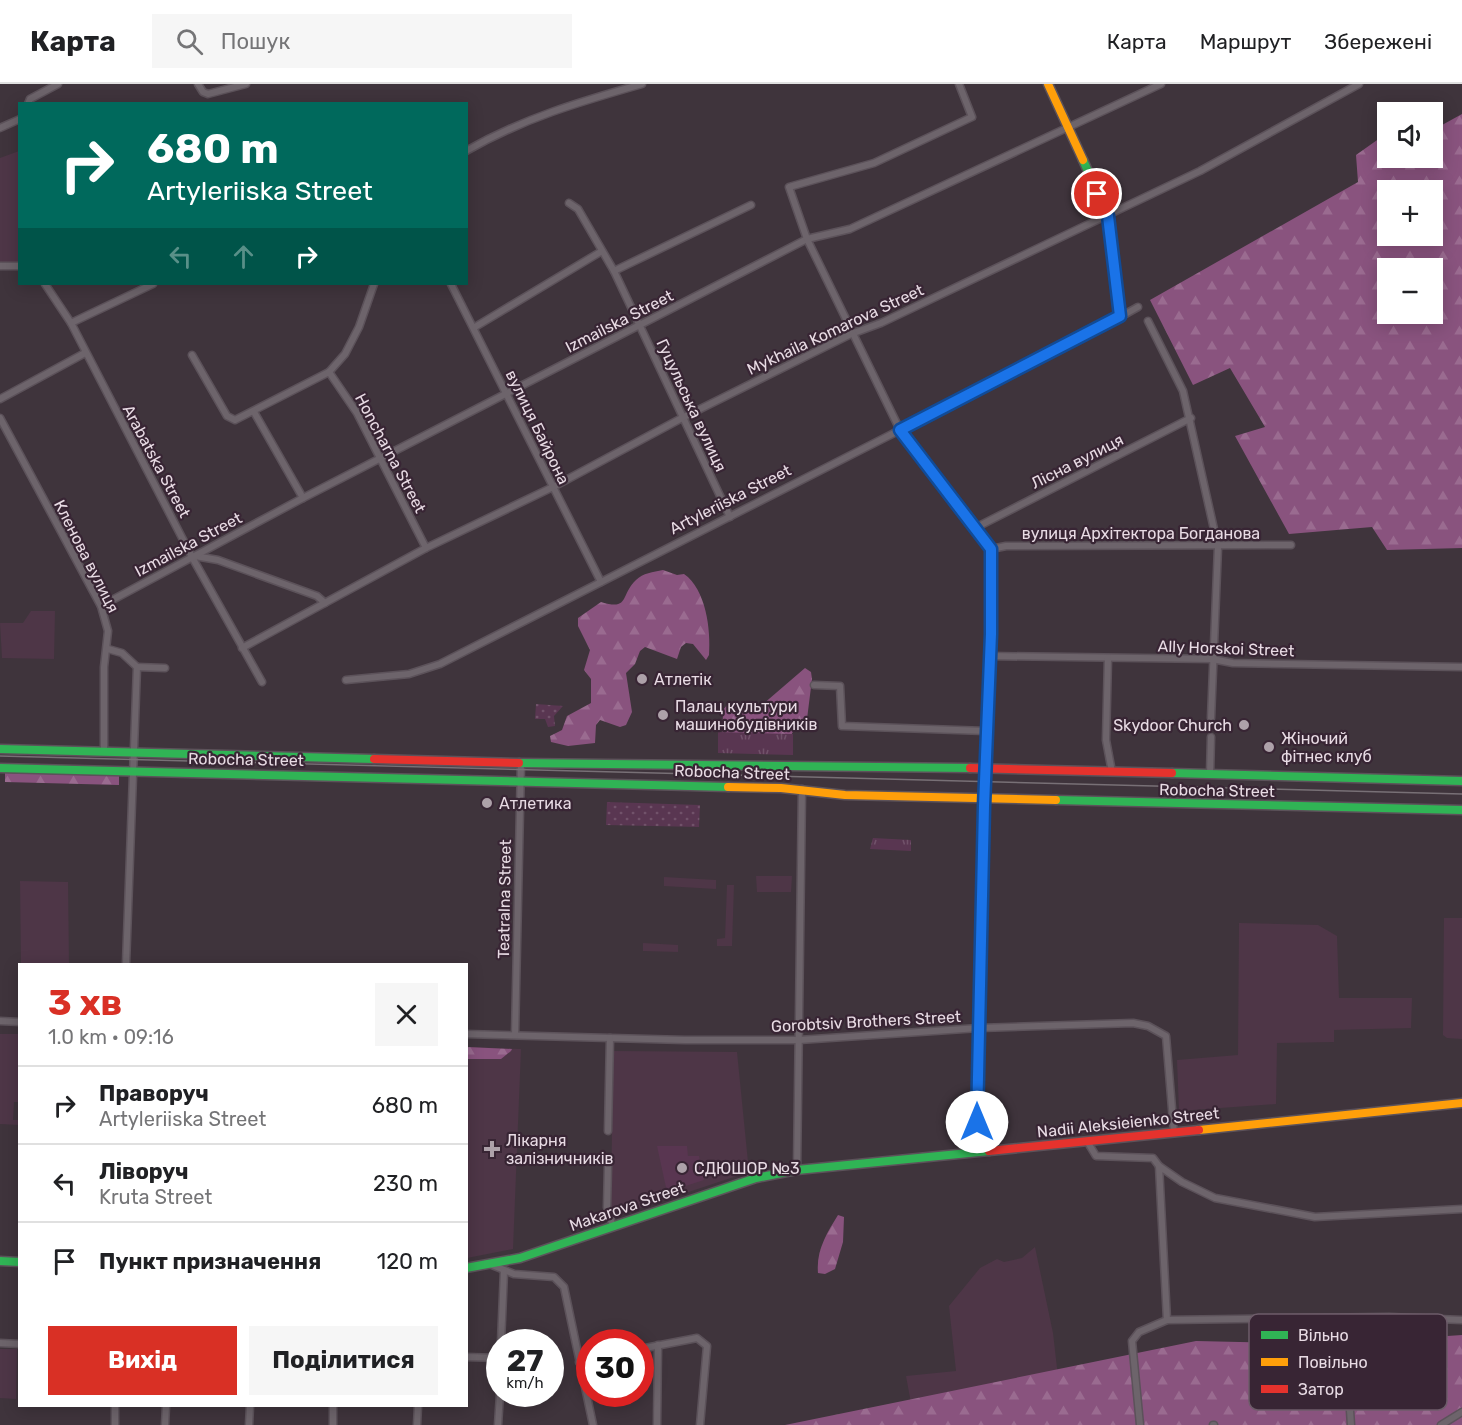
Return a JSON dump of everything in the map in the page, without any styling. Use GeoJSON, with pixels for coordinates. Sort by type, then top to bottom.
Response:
{"type":"FeatureCollection","features":[{"type":"Feature","properties":{"kind":"main road"},"geometry":{"type":"LineString","coordinates":[[1048,84],[1108,216],[1120,316]]}},
{"type":"Feature","properties":{"kind":"main road","name":"Artyleriiska Street"},"geometry":{"type":"LineString","coordinates":[[900,430],[1120,316]]}},
{"type":"Feature","properties":{"kind":"main road"},"geometry":{"type":"LineString","coordinates":[[900,430],[991,549],[990,656],[985,774]]}},
{"type":"Feature","properties":{"kind":"main road","name":"Robocha Street"},"geometry":{"type":"LineString","coordinates":[[0,749],[521,763],[793,768],[845,765],[985,774],[1112,772],[1462,781]]}},
{"type":"Feature","properties":{"kind":"main road","name":"Robocha Street"},"geometry":{"type":"LineString","coordinates":[[0,768],[802,789],[845,795],[984,799],[1462,810]]}},
{"type":"Feature","properties":{"kind":"main road","name":"Nadii Aleksieienko Street"},"geometry":{"type":"LineString","coordinates":[[797,1170],[1462,1103]]}},
{"type":"Feature","properties":{"kind":"main road","name":"Makarova Street"},"geometry":{"type":"LineString","coordinates":[[468,1268],[520,1258],[756,1178],[797,1170]]}},
{"type":"Feature","properties":{"kind":"main road"},"geometry":{"type":"LineString","coordinates":[[0,1261],[18,1262]]}},
{"type":"Feature","properties":{"kind":"street"},"geometry":{"type":"LineString","coordinates":[[29,102],[45,87],[58,84]]}},
{"type":"Feature","properties":{"kind":"street"},"geometry":{"type":"LineString","coordinates":[[198,84],[202,92],[216,94],[246,84]]}},
{"type":"Feature","properties":{"kind":"street"},"geometry":{"type":"LineString","coordinates":[[468,150],[501,131],[547,111],[642,84]]}},
{"type":"Feature","properties":{"kind":"street"},"geometry":{"type":"LineString","coordinates":[[900,430],[851,334],[807,239],[789,187],[874,163],[972,117],[959,84]]}},
{"type":"Feature","properties":{"kind":"street","name":"Izmailska Street"},"geometry":{"type":"LineString","coordinates":[[101,606],[303,498],[807,239],[850,229],[1161,84]]}},
{"type":"Feature","properties":{"kind":"street","name":"Mykhaila Komarova Street"},"geometry":{"type":"LineString","coordinates":[[242,648],[426,549],[553,487],[682,418],[851,334],[881,323],[1200,171],[1359,84]]}},
{"type":"Feature","properties":{"kind":"street"},"geometry":{"type":"LineString","coordinates":[[0,128],[18,120]]}},
{"type":"Feature","properties":{"kind":"street","name":"Гуцульська вулиця"},"geometry":{"type":"LineString","coordinates":[[569,203],[578,209],[614,272],[730,517]]}},
{"type":"Feature","properties":{"kind":"street"},"geometry":{"type":"LineString","coordinates":[[614,272],[750,205]]}},
{"type":"Feature","properties":{"kind":"street"},"geometry":{"type":"LineString","coordinates":[[475,327],[602,251]]}},
{"type":"Feature","properties":{"kind":"street"},"geometry":{"type":"LineString","coordinates":[[0,266],[18,266]]}},
{"type":"Feature","properties":{"kind":"street","name":"Arabatska Street"},"geometry":{"type":"LineString","coordinates":[[46,285],[70,323],[262,682]]}},
{"type":"Feature","properties":{"kind":"street"},"geometry":{"type":"LineString","coordinates":[[70,323],[151,285]]}},
{"type":"Feature","properties":{"kind":"street"},"geometry":{"type":"LineString","coordinates":[[192,354],[228,416],[235,420],[329,372],[345,354],[359,327],[374,285]]}},
{"type":"Feature","properties":{"kind":"street","name":"вулиця Байрона"},"geometry":{"type":"LineString","coordinates":[[452,285],[475,327],[601,582]]}},
{"type":"Feature","properties":{"kind":"street"},"geometry":{"type":"LineString","coordinates":[[1120,316],[1138,307]]}},
{"type":"Feature","properties":{"kind":"street"},"geometry":{"type":"LineString","coordinates":[[1148,321],[1183,391],[1191,418],[1218,548],[1211,718]]}},
{"type":"Feature","properties":{"kind":"street"},"geometry":{"type":"LineString","coordinates":[[0,399],[85,353]]}},
{"type":"Feature","properties":{"kind":"street","name":"Honcharna Street"},"geometry":{"type":"LineString","coordinates":[[329,372],[357,413],[426,549]]}},
{"type":"Feature","properties":{"kind":"street"},"geometry":{"type":"LineString","coordinates":[[254,411],[303,498]]}},
{"type":"Feature","properties":{"kind":"street","name":"Кленова вулиця"},"geometry":{"type":"LineString","coordinates":[[0,418],[101,606],[108,631],[108,649],[104,668],[104,752]]}},
{"type":"Feature","properties":{"kind":"street","name":"Лісна вулиця"},"geometry":{"type":"LineString","coordinates":[[975,528],[1191,418]]}},
{"type":"Feature","properties":{"kind":"street","name":"Artyleriiska Street"},"geometry":{"type":"LineString","coordinates":[[346,680],[409,674],[440,664],[900,430]]}},
{"type":"Feature","properties":{"kind":"street","name":"вулиця Архітектора Богданова"},"geometry":{"type":"LineString","coordinates":[[991,549],[1006,546],[1218,548],[1291,545]]}},
{"type":"Feature","properties":{"kind":"street"},"geometry":{"type":"LineString","coordinates":[[194,556],[218,560],[317,596],[325,603]]}},
{"type":"Feature","properties":{"kind":"street"},"geometry":{"type":"LineString","coordinates":[[108,649],[122,653],[137,667],[165,668]]}},
{"type":"Feature","properties":{"kind":"street","name":"Ally Horskoi Street"},"geometry":{"type":"LineString","coordinates":[[990,656],[1212,659],[1233,663],[1462,667]]}},
{"type":"Feature","properties":{"kind":"street"},"geometry":{"type":"LineString","coordinates":[[1108,658],[1106,740],[1112,772]]}},
{"type":"Feature","properties":{"kind":"street"},"geometry":{"type":"LineString","coordinates":[[126,963],[132,752],[137,667]]}},
{"type":"Feature","properties":{"kind":"street"},"geometry":{"type":"LineString","coordinates":[[814,685],[840,686],[842,726],[986,731]]}},
{"type":"Feature","properties":{"kind":"street"},"geometry":{"type":"LineString","coordinates":[[1210,774],[1211,737]]}},
{"type":"Feature","properties":{"kind":"street","name":"Teatralna Street"},"geometry":{"type":"LineString","coordinates":[[515,1035],[521,763]]}},
{"type":"Feature","properties":{"kind":"street"},"geometry":{"type":"LineString","coordinates":[[978,1152],[985,774]]}},
{"type":"Feature","properties":{"kind":"street"},"geometry":{"type":"LineString","coordinates":[[797,1170],[802,789]]}},
{"type":"Feature","properties":{"kind":"street"},"geometry":{"type":"LineString","coordinates":[[0,1021],[18,1022]]}},
{"type":"Feature","properties":{"kind":"street","name":"Gorobtsiv Brothers Street"},"geometry":{"type":"LineString","coordinates":[[468,1034],[799,1040],[979,1028],[1133,1023],[1158,1030],[1166,1036],[1174,1133]]}},
{"type":"Feature","properties":{"kind":"street"},"geometry":{"type":"LineString","coordinates":[[608,1131],[610,1038]]}},
{"type":"Feature","properties":{"kind":"street"},"geometry":{"type":"LineString","coordinates":[[1087,1141],[1096,1156],[1153,1158],[1159,1166],[1212,1197],[1315,1217],[1462,1209]]}},
{"type":"Feature","properties":{"kind":"street"},"geometry":{"type":"LineString","coordinates":[[608,1166],[607,1207],[613,1227]]}},
{"type":"Feature","properties":{"kind":"street"},"geometry":{"type":"LineString","coordinates":[[1159,1166],[1167,1320]]}},
{"type":"Feature","properties":{"kind":"street"},"geometry":{"type":"LineString","coordinates":[[492,1265],[504,1271],[549,1276],[564,1287],[576,1347]]}},
{"type":"Feature","properties":{"kind":"street"},"geometry":{"type":"LineString","coordinates":[[502,1329],[504,1271]]}},
{"type":"Feature","properties":{"kind":"street"},"geometry":{"type":"LineString","coordinates":[[1140,1425],[1132,1341],[1139,1332],[1167,1320],[1249,1319]]}},
{"type":"Feature","properties":{"kind":"street"},"geometry":{"type":"LineString","coordinates":[[1447,1319],[1462,1320]]}},
{"type":"Feature","properties":{"kind":"street"},"geometry":{"type":"LineString","coordinates":[[654,1346],[697,1338],[707,1346],[700,1425]]}},
{"type":"Feature","properties":{"kind":"street"},"geometry":{"type":"LineString","coordinates":[[0,1343],[18,1344]]}},
{"type":"Feature","properties":{"kind":"street"},"geometry":{"type":"LineString","coordinates":[[657,1425],[658,1345]]}},
{"type":"Feature","properties":{"kind":"street"},"geometry":{"type":"LineString","coordinates":[[468,1357],[486,1358]]}},
{"type":"Feature","properties":{"kind":"street"},"geometry":{"type":"LineString","coordinates":[[115,1407],[115,1425]]}},
{"type":"Feature","properties":{"kind":"street"},"geometry":{"type":"LineString","coordinates":[[165,1425],[166,1407]]}},
{"type":"Feature","properties":{"kind":"street"},"geometry":{"type":"LineString","coordinates":[[249,1425],[250,1407]]}},
{"type":"Feature","properties":{"kind":"street"},"geometry":{"type":"LineString","coordinates":[[333,1407],[333,1425]]}},
{"type":"Feature","properties":{"kind":"street"},"geometry":{"type":"LineString","coordinates":[[417,1425],[418,1407]]}},
{"type":"Feature","properties":{"kind":"street"},"geometry":{"type":"LineString","coordinates":[[498,1425],[499,1407]]}},
{"type":"Feature","properties":{"kind":"street"},"geometry":{"type":"LineString","coordinates":[[589,1407],[593,1425]]}},
{"type":"Feature","properties":{"kind":"street"},"geometry":{"type":"LineString","coordinates":[[1350,1410],[1351,1425]]}},
{"type":"Feature","properties":{"kind":"street"},"geometry":{"type":"LineString","coordinates":[[1441,1425],[1462,1412]]}},
{"type":"Feature","properties":{"kind":"shaded area"},"geometry":{"type":"Polygon","coordinates":[[[18,151],[18,262],[0,262],[0,158],[18,151]]]}},
{"type":"Feature","properties":{"kind":"shaded area"},"geometry":{"type":"Polygon","coordinates":[[[31,611],[55,611],[54,659],[2,658],[0,623],[23,623],[31,611]]]}},
{"type":"Feature","properties":{"kind":"shaded area"},"geometry":{"type":"Polygon","coordinates":[[[756,876],[792,876],[791,892],[757,892],[756,876]]]}},
{"type":"Feature","properties":{"kind":"shaded area"},"geometry":{"type":"Polygon","coordinates":[[[664,877],[716,880],[716,889],[664,886],[664,877]]]}},
{"type":"Feature","properties":{"kind":"shaded area"},"geometry":{"type":"Polygon","coordinates":[[[20,881],[68,882],[69,963],[21,963],[20,881]]]}},
{"type":"Feature","properties":{"kind":"shaded area"},"geometry":{"type":"Polygon","coordinates":[[[727,885],[734,885],[732,946],[717,946],[717,939],[725,938],[727,885]]]}},
{"type":"Feature","properties":{"kind":"shaded area"},"geometry":{"type":"Polygon","coordinates":[[[1444,918],[1462,918],[1462,1039],[1447,1038],[1443,1035],[1444,918]]]}},
{"type":"Feature","properties":{"kind":"shaded area"},"geometry":{"type":"Polygon","coordinates":[[[1239,923],[1318,925],[1337,936],[1339,998],[1412,998],[1411,1028],[1334,1030],[1334,1042],[1277,1043],[1276,1104],[1179,1111],[1177,1060],[1238,1055],[1239,923]]]}},
{"type":"Feature","properties":{"kind":"shaded area"},"geometry":{"type":"Polygon","coordinates":[[[643,943],[678,945],[678,952],[643,951],[643,943]]]}},
{"type":"Feature","properties":{"kind":"shaded area"},"geometry":{"type":"Polygon","coordinates":[[[0,1034],[18,1034],[18,1102],[14,1102],[13,1120],[18,1120],[18,1125],[0,1124],[0,1034]]]}},
{"type":"Feature","properties":{"kind":"shaded area","name":"Лікарня залізничників"},"geometry":{"type":"Polygon","coordinates":[[[468,1047],[521,1049],[513,1249],[468,1258],[468,1047]]]}},
{"type":"Feature","properties":{"kind":"shaded area"},"geometry":{"type":"Polygon","coordinates":[[[613,1051],[737,1052],[749,1172],[616,1216],[611,1206],[613,1051]]]}},
{"type":"Feature","properties":{"kind":"shaded area"},"geometry":{"type":"Polygon","coordinates":[[[1035,1247],[1053,1333],[1063,1420],[915,1425],[906,1376],[956,1371],[949,1306],[980,1268],[997,1259],[1004,1262],[1022,1258],[1035,1247]]]}},
{"type":"Feature","properties":{"kind":"shaded area"},"geometry":{"type":"Polygon","coordinates":[[[0,1349],[17,1349],[16,1399],[0,1398],[0,1349]]]}},
{"type":"Feature","properties":{"kind":"green space"},"geometry":{"type":"Polygon","coordinates":[[[1462,114],[1462,548],[1387,550],[1372,527],[1289,534],[1235,436],[1265,427],[1230,368],[1193,385],[1150,300],[1358,182],[1356,155],[1377,140],[1377,168],[1443,168],[1443,124],[1462,114]]]}},
{"type":"Feature","properties":{"kind":"green space"},"geometry":{"type":"Polygon","coordinates":[[[663,570],[677,575],[684,574],[697,589],[708,622],[709,655],[706,660],[693,644],[686,643],[681,647],[677,659],[645,647],[640,651],[635,664],[626,673],[632,712],[626,725],[620,727],[600,720],[596,725],[595,743],[568,746],[551,742],[550,736],[562,730],[567,716],[591,703],[591,679],[584,670],[590,650],[578,626],[578,618],[601,602],[621,603],[631,586],[639,578],[648,573],[663,570]]]}},
{"type":"Feature","properties":{"kind":"green space"},"geometry":{"type":"Polygon","coordinates":[[[805,668],[811,672],[812,679],[807,719],[792,733],[791,739],[749,752],[722,753],[723,710],[727,705],[762,705],[805,668]]]}},
{"type":"Feature","properties":{"kind":"green space"},"geometry":{"type":"Polygon","coordinates":[[[536,704],[563,706],[554,716],[555,726],[548,727],[545,719],[535,719],[536,704]]]}},
{"type":"Feature","properties":{"kind":"green space"},"geometry":{"type":"Polygon","coordinates":[[[718,732],[793,734],[793,755],[718,753],[718,732]]]}},
{"type":"Feature","properties":{"kind":"green space"},"geometry":{"type":"Polygon","coordinates":[[[5,773],[119,776],[119,785],[5,782],[5,773]]]}},
{"type":"Feature","properties":{"kind":"green space"},"geometry":{"type":"Polygon","coordinates":[[[607,802],[700,805],[699,827],[606,825],[607,802]]]}},
{"type":"Feature","properties":{"kind":"green space"},"geometry":{"type":"Polygon","coordinates":[[[873,838],[911,840],[911,851],[870,849],[873,838]]]}},
{"type":"Feature","properties":{"kind":"green space"},"geometry":{"type":"Polygon","coordinates":[[[468,1047],[512,1049],[501,1059],[468,1059],[468,1047]]]}},
{"type":"Feature","properties":{"kind":"green space","name":"СДЮШОР №3"},"geometry":{"type":"Polygon","coordinates":[[[657,1146],[687,1146],[688,1156],[699,1156],[704,1180],[667,1192],[657,1146]]]}},
{"type":"Feature","properties":{"kind":"green space"},"geometry":{"type":"Polygon","coordinates":[[[838,1215],[844,1217],[843,1242],[835,1269],[825,1274],[818,1273],[821,1249],[838,1215]]]}},
{"type":"Feature","properties":{"kind":"green space"},"geometry":{"type":"Polygon","coordinates":[[[1462,1335],[1462,1425],[785,1425],[1196,1341],[1249,1342],[1249,1410],[1447,1410],[1447,1336],[1462,1335]]]}},
{"type":"Feature","properties":{"kind":"tram line"},"geometry":{"type":"LineString","coordinates":[[0,756],[1462,794]]}},
{"type":"Feature","properties":{"kind":"traffic: fast"},"geometry":{"type":"LineString","coordinates":[[985,779],[991,634],[991,549],[900,430],[1120,317],[1108,216],[1083,160]]}},
{"type":"Feature","properties":{"kind":"traffic: fast"},"geometry":{"type":"LineString","coordinates":[[0,749],[374,759]]}},
{"type":"Feature","properties":{"kind":"traffic: fast"},"geometry":{"type":"LineString","coordinates":[[519,763],[970,768]]}},
{"type":"Feature","properties":{"kind":"traffic: fast"},"geometry":{"type":"LineString","coordinates":[[0,768],[728,787]]}},
{"type":"Feature","properties":{"kind":"traffic: fast"},"geometry":{"type":"LineString","coordinates":[[1172,773],[1462,781]]}},
{"type":"Feature","properties":{"kind":"traffic: fast"},"geometry":{"type":"LineString","coordinates":[[1056,800],[1462,810]]}},
{"type":"Feature","properties":{"kind":"traffic: fast"},"geometry":{"type":"LineString","coordinates":[[468,1268],[520,1258],[756,1178],[797,1170],[989,1151]]}},
{"type":"Feature","properties":{"kind":"traffic: fast"},"geometry":{"type":"LineString","coordinates":[[0,1261],[18,1262]]}},
{"type":"Feature","properties":{"kind":"traffic: slow"},"geometry":{"type":"LineString","coordinates":[[1048,84],[1083,160]]}},
{"type":"Feature","properties":{"kind":"traffic: slow"},"geometry":{"type":"LineString","coordinates":[[728,787],[781,788],[845,795],[1056,800]]}},
{"type":"Feature","properties":{"kind":"traffic: slow"},"geometry":{"type":"LineString","coordinates":[[1199,1130],[1462,1103]]}},
{"type":"Feature","properties":{"kind":"traffic: jam"},"geometry":{"type":"LineString","coordinates":[[374,759],[519,763]]}},
{"type":"Feature","properties":{"kind":"traffic: jam"},"geometry":{"type":"LineString","coordinates":[[970,768],[1172,773]]}},
{"type":"Feature","properties":{"kind":"traffic: jam"},"geometry":{"type":"LineString","coordinates":[[989,1151],[1199,1130]]}},
{"type":"Feature","properties":{"kind":"place","name":"Атлетік"},"geometry":{"type":"Point","coordinates":[642,679]}},
{"type":"Feature","properties":{"kind":"place","name":"Палац культури машинобудівників"},"geometry":{"type":"Point","coordinates":[663,715]}},
{"type":"Feature","properties":{"kind":"place","name":"Skydoor Church"},"geometry":{"type":"Point","coordinates":[1244,725]}},
{"type":"Feature","properties":{"kind":"place","name":"Жіночий фітнес клуб"},"geometry":{"type":"Point","coordinates":[1269,747]}},
{"type":"Feature","properties":{"kind":"place","name":"Атлетика"},"geometry":{"type":"Point","coordinates":[487,803]}},
{"type":"Feature","properties":{"kind":"place","name":"Лікарня залізничників"},"geometry":{"type":"Point","coordinates":[492,1149]}},
{"type":"Feature","properties":{"kind":"place","name":"СДЮШОР №3"},"geometry":{"type":"Point","coordinates":[682,1168]}},
{"type":"Feature","properties":{"kind":"route"},"geometry":{"type":"LineString","coordinates":[[977,1122],[986,731],[991,634],[991,549],[900,430],[1120,316],[1108,216],[1097,194]]}}]}
